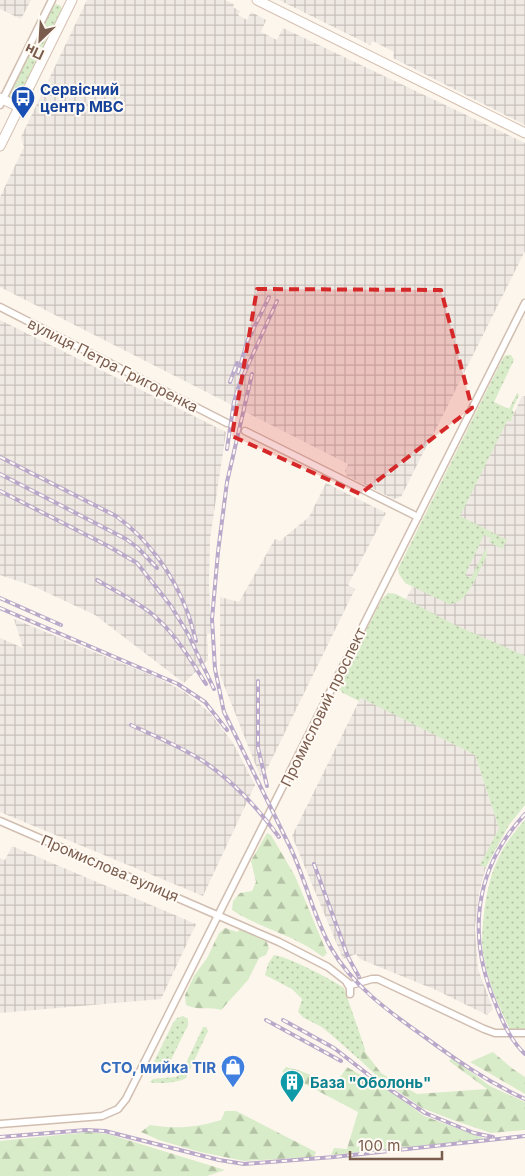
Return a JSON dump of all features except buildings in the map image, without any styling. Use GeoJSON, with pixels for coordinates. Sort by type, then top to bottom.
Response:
{"type":"FeatureCollection","features":[{"type":"Feature","properties":{"kind":"street"},"geometry":{"type":"LineString","coordinates":[[19,107],[1,101],[52,0]]}},
{"type":"Feature","properties":{"kind":"street"},"geometry":{"type":"LineString","coordinates":[[0,146],[72,0]]}},
{"type":"Feature","properties":{"kind":"street"},"geometry":{"type":"LineString","coordinates":[[258,0],[525,133]]}},
{"type":"Feature","properties":{"kind":"street","name":"Промисловий проспект"},"geometry":{"type":"LineString","coordinates":[[0,1124],[108,1115],[118,1109],[126,1100],[525,302]]}},
{"type":"Feature","properties":{"kind":"street","name":"вулиця Петра Григоренка"},"geometry":{"type":"LineString","coordinates":[[0,307],[227,423]]}},
{"type":"Feature","properties":{"kind":"street"},"geometry":{"type":"LineString","coordinates":[[245,431],[418,516]]}},
{"type":"Feature","properties":{"kind":"street","name":"Промислова вулиця"},"geometry":{"type":"LineString","coordinates":[[0,822],[219,915],[321,962],[347,983]]}},
{"type":"Feature","properties":{"kind":"street"},"geometry":{"type":"LineString","coordinates":[[347,983],[355,985],[372,979],[378,979],[490,1031],[502,1034],[525,1034]]}},
{"type":"Feature","properties":{"kind":"street"},"geometry":{"type":"LineString","coordinates":[[347,983],[350,988],[350,994]]}},
{"type":"Feature","properties":{"kind":"highlighted area"},"geometry":{"type":"Polygon","coordinates":[[[257,289],[441,290],[472,408],[360,494],[232,436],[257,289]]]}},
{"type":"Feature","properties":{"kind":"shaded area"},"geometry":{"type":"Polygon","coordinates":[[[0,0],[31,0],[21,19],[0,9],[0,0]]]}},
{"type":"Feature","properties":{"kind":"shaded area"},"geometry":{"type":"Polygon","coordinates":[[[87,0],[225,0],[234,4],[233,7],[240,11],[238,15],[247,20],[251,12],[266,20],[261,32],[277,40],[283,28],[525,143],[525,251],[401,497],[394,499],[347,476],[345,471],[348,464],[0,287],[0,197],[24,147],[21,137],[87,0]]]}},
{"type":"Feature","properties":{"kind":"shaded area"},"geometry":{"type":"Polygon","coordinates":[[[279,0],[525,0],[525,125],[393,58],[394,52],[373,41],[370,45],[279,0]]]}},
{"type":"Feature","properties":{"kind":"shaded area"},"geometry":{"type":"Polygon","coordinates":[[[0,320],[226,432],[210,539],[211,633],[207,634],[208,660],[184,683],[95,615],[33,586],[0,575],[0,320]]]}},
{"type":"Feature","properties":{"kind":"shaded area"},"geometry":{"type":"Polygon","coordinates":[[[522,396],[525,396],[525,696],[404,602],[507,421],[513,416],[522,396]]]}},
{"type":"Feature","properties":{"kind":"shaded area"},"geometry":{"type":"Polygon","coordinates":[[[326,483],[386,513],[348,585],[355,589],[267,769],[260,776],[220,675],[220,597],[239,602],[275,539],[280,541],[309,517],[326,483]]]}},
{"type":"Feature","properties":{"kind":"shaded area"},"geometry":{"type":"Polygon","coordinates":[[[14,619],[158,678],[185,692],[210,713],[233,743],[255,785],[203,896],[0,812],[0,638],[23,648],[14,619]]]}},
{"type":"Feature","properties":{"kind":"shaded area"},"geometry":{"type":"Polygon","coordinates":[[[361,697],[475,755],[499,828],[481,864],[486,867],[479,893],[475,928],[478,969],[493,1009],[487,1015],[436,990],[360,959],[356,954],[343,959],[292,836],[361,697]]]}},
{"type":"Feature","properties":{"kind":"shaded area"},"geometry":{"type":"Polygon","coordinates":[[[12,846],[196,924],[161,999],[0,1013],[0,858],[5,860],[12,846]]]}},
{"type":"Feature","properties":{"kind":"green space"},"geometry":{"type":"Polygon","coordinates":[[[56,4],[61,6],[62,10],[21,93],[16,97],[9,98],[53,7],[56,4]]]}},
{"type":"Feature","properties":{"kind":"green space"},"geometry":{"type":"Polygon","coordinates":[[[506,355],[511,355],[514,360],[494,402],[509,409],[517,393],[519,395],[512,410],[514,412],[511,421],[507,421],[460,516],[507,540],[502,549],[489,542],[491,538],[484,535],[465,575],[471,578],[486,548],[487,555],[472,586],[462,599],[456,603],[449,604],[405,583],[398,569],[506,355]]]}},
{"type":"Feature","properties":{"kind":"green space"},"geometry":{"type":"Polygon","coordinates":[[[388,593],[396,594],[455,625],[525,656],[525,805],[509,825],[486,867],[480,865],[499,828],[475,755],[361,698],[359,701],[343,693],[338,688],[382,599],[388,593]]]}},
{"type":"Feature","properties":{"kind":"green space"},"geometry":{"type":"Polygon","coordinates":[[[525,820],[525,1031],[511,1031],[497,1002],[487,973],[482,932],[486,899],[496,863],[508,841],[525,820]]]}},
{"type":"Feature","properties":{"kind":"green space"},"geometry":{"type":"Polygon","coordinates":[[[267,833],[271,835],[295,876],[327,953],[323,957],[290,937],[243,917],[232,910],[233,901],[240,893],[252,891],[256,882],[251,861],[267,833]]]}},
{"type":"Feature","properties":{"kind":"green space"},"geometry":{"type":"Polygon","coordinates":[[[225,928],[237,932],[242,928],[265,938],[269,948],[266,955],[259,958],[248,980],[221,1010],[195,1008],[186,1005],[185,995],[194,976],[207,958],[219,933],[225,928]]]}},
{"type":"Feature","properties":{"kind":"green space"},"geometry":{"type":"Polygon","coordinates":[[[274,955],[310,969],[344,988],[365,1049],[365,1052],[360,1050],[362,1062],[322,1027],[304,1018],[298,1012],[302,999],[292,989],[265,975],[268,964],[274,955]]]}},
{"type":"Feature","properties":{"kind":"green space"},"geometry":{"type":"Polygon","coordinates":[[[183,1016],[188,1019],[188,1025],[167,1068],[158,1073],[151,1072],[151,1068],[173,1023],[177,1018],[183,1016]]]}},
{"type":"Feature","properties":{"kind":"green space"},"geometry":{"type":"Polygon","coordinates":[[[203,1027],[206,1027],[208,1031],[186,1078],[168,1083],[150,1082],[153,1079],[176,1077],[181,1074],[203,1027]]]}},
{"type":"Feature","properties":{"kind":"green space"},"geometry":{"type":"Polygon","coordinates":[[[360,1050],[365,1052],[381,1073],[417,1094],[487,1089],[449,1061],[452,1058],[490,1086],[525,1102],[525,1130],[491,1133],[422,1108],[379,1078],[362,1062],[360,1050]]]}},
{"type":"Feature","properties":{"kind":"green space"},"geometry":{"type":"Polygon","coordinates":[[[493,1052],[525,1077],[525,1094],[470,1062],[493,1052]]]}},
{"type":"Feature","properties":{"kind":"green space"},"geometry":{"type":"Polygon","coordinates":[[[286,1067],[335,1085],[347,1067],[394,1094],[424,1116],[486,1139],[331,1155],[334,1148],[347,1149],[358,1112],[282,1072],[286,1067]]]}},
{"type":"Feature","properties":{"kind":"green space"},"geometry":{"type":"Polygon","coordinates":[[[225,1111],[236,1111],[316,1152],[314,1157],[244,1161],[196,1151],[159,1140],[141,1132],[150,1125],[186,1127],[212,1123],[221,1120],[225,1111]]]}},
{"type":"Feature","properties":{"kind":"green space"},"geometry":{"type":"Polygon","coordinates":[[[89,1132],[108,1134],[225,1170],[207,1176],[0,1176],[0,1141],[89,1132]]]}},
{"type":"Feature","properties":{"kind":"railway"},"geometry":{"type":"LineString","coordinates":[[238,373],[247,342],[269,297]]}},
{"type":"Feature","properties":{"kind":"railway"},"geometry":{"type":"LineString","coordinates":[[227,449],[234,402],[239,385],[277,301]]}},
{"type":"Feature","properties":{"kind":"railway"},"geometry":{"type":"LineString","coordinates":[[230,382],[237,363]]}},
{"type":"Feature","properties":{"kind":"railway"},"geometry":{"type":"LineString","coordinates":[[252,374],[227,482],[212,619],[215,669],[224,712],[291,849],[325,936],[349,974],[396,1016],[447,1053],[497,1085],[525,1099]]}},
{"type":"Feature","properties":{"kind":"railway"},"geometry":{"type":"LineString","coordinates":[[0,457],[116,516],[139,535],[158,558],[175,584],[196,641]]}},
{"type":"Feature","properties":{"kind":"railway"},"geometry":{"type":"LineString","coordinates":[[0,474],[126,539],[138,548],[157,568]]}},
{"type":"Feature","properties":{"kind":"railway"},"geometry":{"type":"LineString","coordinates":[[0,491],[108,546],[137,563],[171,606],[188,634],[214,689]]}},
{"type":"Feature","properties":{"kind":"railway"},"geometry":{"type":"LineString","coordinates":[[97,580],[139,605],[160,621],[182,647],[206,684]]}},
{"type":"Feature","properties":{"kind":"railway"},"geometry":{"type":"LineString","coordinates":[[0,598],[61,625]]}},
{"type":"Feature","properties":{"kind":"railway"},"geometry":{"type":"LineString","coordinates":[[0,608],[178,684],[205,702],[227,730]]}},
{"type":"Feature","properties":{"kind":"railway"},"geometry":{"type":"LineString","coordinates":[[258,681],[258,748],[267,786]]}},
{"type":"Feature","properties":{"kind":"railway"},"geometry":{"type":"LineString","coordinates":[[131,725],[186,751],[225,777],[279,837]]}},
{"type":"Feature","properties":{"kind":"railway"},"geometry":{"type":"LineString","coordinates":[[525,814],[508,835],[494,858],[485,881],[480,905],[479,929],[481,954],[487,980],[496,1005],[508,1031],[525,1054]]}},
{"type":"Feature","properties":{"kind":"railway"},"geometry":{"type":"LineString","coordinates":[[314,864],[348,957],[359,977]]}},
{"type":"Feature","properties":{"kind":"railway"},"geometry":{"type":"LineString","coordinates":[[266,1020],[341,1061]]}},
{"type":"Feature","properties":{"kind":"railway"},"geometry":{"type":"LineString","coordinates":[[283,1020],[334,1048],[370,1076],[425,1113],[474,1133],[493,1137]]}},
{"type":"Feature","properties":{"kind":"railway"},"geometry":{"type":"LineString","coordinates":[[0,1137],[86,1130],[105,1131],[219,1160],[244,1164],[334,1157],[525,1136]]}},
{"type":"Feature","properties":{"kind":"place","name":"Сервісний центр МВС"},"geometry":{"type":"Point","coordinates":[23,119]}},
{"type":"Feature","properties":{"kind":"place","name":"СТО, мийка TIR"},"geometry":{"type":"Point","coordinates":[233,1088]}},
{"type":"Feature","properties":{"kind":"place","name":"База \"Оболонь\""},"geometry":{"type":"Point","coordinates":[292,1103]}}]}
